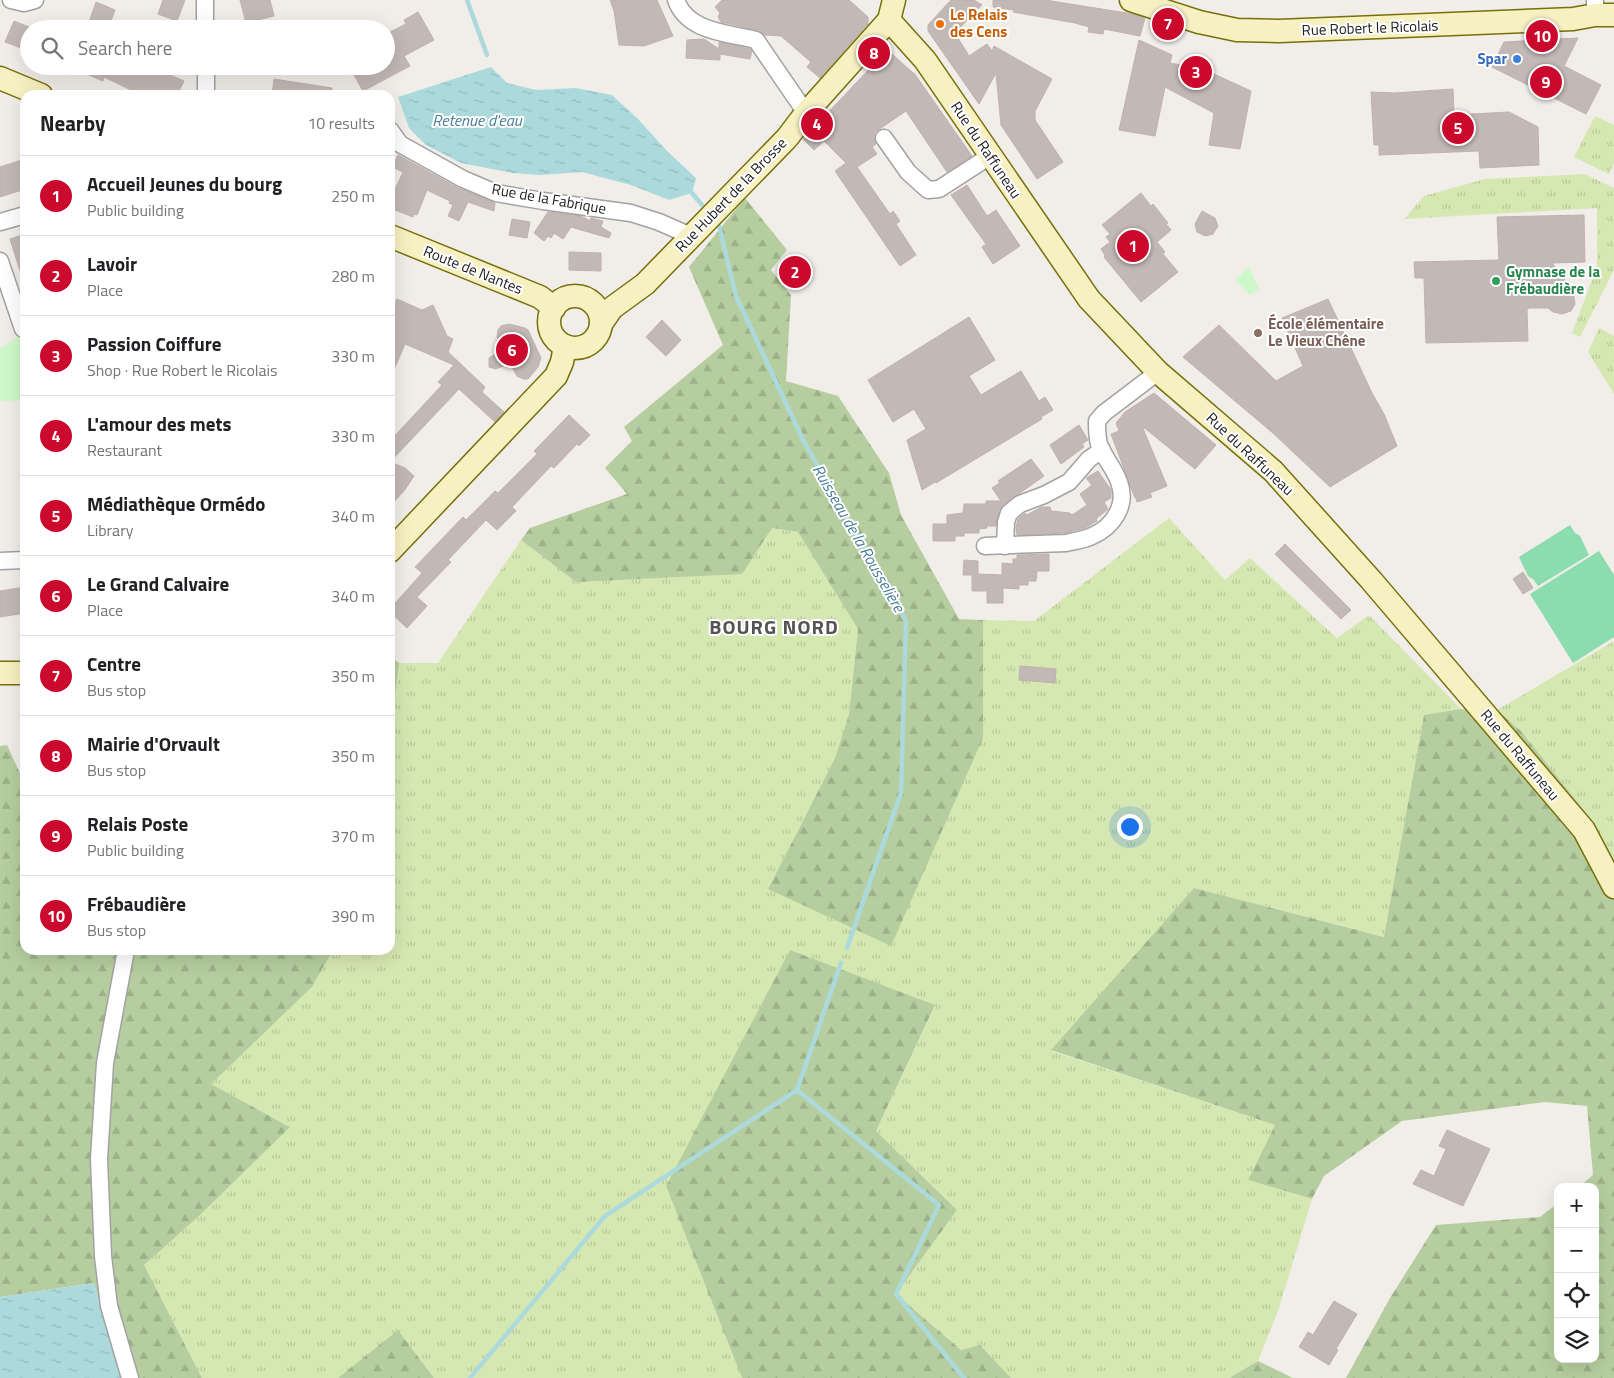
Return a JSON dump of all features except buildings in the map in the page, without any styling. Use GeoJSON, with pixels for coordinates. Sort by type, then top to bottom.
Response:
{"type":"FeatureCollection","features":[{"type":"Feature","properties":{"kind":"street"},"geometry":{"type":"LineString","coordinates":[[11,0],[24,3],[35,0]]}},
{"type":"Feature","properties":{"kind":"street"},"geometry":{"type":"LineString","coordinates":[[205,0],[205,20]]}},
{"type":"Feature","properties":{"kind":"street"},"geometry":{"type":"LineString","coordinates":[[676,0],[689,20],[703,27],[756,40],[806,113]]}},
{"type":"Feature","properties":{"kind":"street","name":"Rue Robert le Ricolais"},"geometry":{"type":"LineString","coordinates":[[1131,0],[1199,22],[1237,30],[1279,31],[1573,19],[1601,10]]}},
{"type":"Feature","properties":{"kind":"street","name":"Rue Hubert de la Brosse"},"geometry":{"type":"LineString","coordinates":[[601,324],[612,308],[645,284],[787,138],[891,10]]}},
{"type":"Feature","properties":{"kind":"street","name":"Rue du Raffuneau"},"geometry":{"type":"LineString","coordinates":[[891,10],[1089,299],[1158,372],[1273,471],[1371,580],[1584,830],[1614,887]]}},
{"type":"Feature","properties":{"kind":"street"},"geometry":{"type":"LineString","coordinates":[[206,75],[206,90]]}},
{"type":"Feature","properties":{"kind":"street"},"geometry":{"type":"LineString","coordinates":[[0,78],[29,90]]}},
{"type":"Feature","properties":{"kind":"street","name":"Rue de la Fabrique"},"geometry":{"type":"LineString","coordinates":[[395,137],[400,144],[463,179],[496,193],[543,202],[631,213],[659,222],[696,230]]}},
{"type":"Feature","properties":{"kind":"street"},"geometry":{"type":"LineString","coordinates":[[884,138],[908,172],[928,190],[939,189],[990,156]]}},
{"type":"Feature","properties":{"kind":"street"},"geometry":{"type":"LineString","coordinates":[[0,222],[20,216]]}},
{"type":"Feature","properties":{"kind":"street","name":"Route de Nantes"},"geometry":{"type":"LineString","coordinates":[[395,238],[540,297],[554,308]]}},
{"type":"Feature","properties":{"kind":"street"},"geometry":{"type":"LineString","coordinates":[[0,261],[20,320]]}},
{"type":"Feature","properties":{"kind":"street"},"geometry":{"type":"LineString","coordinates":[[576,296],[592,302],[601,316],[601,324],[598,334],[592,341],[584,346],[574,348],[565,346],[557,341],[552,333],[550,324],[554,308],[560,302],[576,296]]}},
{"type":"Feature","properties":{"kind":"street","name":"Rue Hubert de la Brosse"},"geometry":{"type":"LineString","coordinates":[[592,302],[608,298],[626,297]]}},
{"type":"Feature","properties":{"kind":"street"},"geometry":{"type":"LineString","coordinates":[[395,546],[556,376],[562,362],[565,346]]}},
{"type":"Feature","properties":{"kind":"street"},"geometry":{"type":"LineString","coordinates":[[985,546],[1066,543],[1092,537],[1114,521],[1122,498],[1120,484],[1098,443],[1097,421],[1104,413],[1158,372]]}},
{"type":"Feature","properties":{"kind":"street"},"geometry":{"type":"LineString","coordinates":[[1005,546],[1006,522],[1009,513],[1020,504],[1044,495],[1069,482],[1089,459],[1102,450]]}},
{"type":"Feature","properties":{"kind":"street"},"geometry":{"type":"LineString","coordinates":[[0,561],[20,560]]}},
{"type":"Feature","properties":{"kind":"street"},"geometry":{"type":"LineString","coordinates":[[0,673],[20,673]]}},
{"type":"Feature","properties":{"kind":"street"},"geometry":{"type":"LineString","coordinates":[[125,955],[105,1063],[99,1159],[103,1256],[109,1306],[130,1378]]}},
{"type":"Feature","properties":{"kind":"green space"},"geometry":{"type":"Polygon","coordinates":[[[1595,116],[1614,125],[1614,163],[1609,174],[1574,157],[1595,116]]]}},
{"type":"Feature","properties":{"kind":"green space"},"geometry":{"type":"Polygon","coordinates":[[[1585,174],[1614,188],[1614,270],[1580,337],[1572,333],[1597,267],[1597,208],[1404,219],[1424,196],[1485,179],[1585,174]]]}},
{"type":"Feature","properties":{"kind":"green space"},"geometry":{"type":"Polygon","coordinates":[[[745,198],[787,250],[771,270],[791,295],[786,381],[838,396],[889,473],[901,515],[959,619],[983,620],[983,738],[891,946],[768,889],[835,758],[849,714],[858,629],[798,532],[772,528],[742,574],[576,582],[521,540],[530,528],[627,494],[605,468],[632,441],[624,427],[723,345],[689,267],[745,198]]]}},
{"type":"Feature","properties":{"kind":"green space"},"geometry":{"type":"Polygon","coordinates":[[[1249,267],[1259,289],[1250,295],[1235,280],[1249,267]]]}},
{"type":"Feature","properties":{"kind":"green space"},"geometry":{"type":"Polygon","coordinates":[[[1599,328],[1614,336],[1614,394],[1588,352],[1599,328]]]}},
{"type":"Feature","properties":{"kind":"green space"},"geometry":{"type":"Polygon","coordinates":[[[20,335],[20,400],[0,401],[0,349],[20,335]]]}},
{"type":"Feature","properties":{"kind":"green space"},"geometry":{"type":"Polygon","coordinates":[[[1169,518],[1225,580],[1250,558],[1337,638],[1369,615],[1461,709],[1424,715],[1385,937],[1194,888],[1052,1051],[1275,1125],[1248,1180],[1312,1199],[1279,1308],[1258,1361],[1229,1378],[1011,1378],[980,1345],[961,1350],[896,1294],[957,1210],[876,1131],[935,1006],[666,1186],[742,1378],[434,1378],[398,1330],[338,1378],[202,1378],[144,1265],[289,1126],[210,1084],[312,987],[330,955],[395,955],[395,696],[399,663],[438,663],[521,540],[576,582],[772,528],[798,532],[858,628],[849,714],[835,758],[768,889],[983,738],[983,620],[1034,621],[1169,518]]]}},
{"type":"Feature","properties":{"kind":"green space"},"geometry":{"type":"Polygon","coordinates":[[[1570,525],[1575,533],[1580,536],[1589,555],[1538,586],[1528,576],[1519,557],[1570,525]]]}},
{"type":"Feature","properties":{"kind":"green space"},"geometry":{"type":"Polygon","coordinates":[[[1599,551],[1614,575],[1614,637],[1573,663],[1530,594],[1599,551]]]}},
{"type":"Feature","properties":{"kind":"green space"},"geometry":{"type":"Polygon","coordinates":[[[1614,641],[1614,866],[1594,823],[1521,731],[1497,710],[1614,641]]]}},
{"type":"Feature","properties":{"kind":"green space"},"geometry":{"type":"Polygon","coordinates":[[[395,660],[399,663],[395,696],[395,660]]]}},
{"type":"Feature","properties":{"kind":"green space"},"geometry":{"type":"Polygon","coordinates":[[[1461,709],[1497,710],[1521,731],[1594,823],[1614,866],[1614,1378],[1346,1378],[1390,1298],[1436,1225],[1540,1217],[1554,1206],[1554,1363],[1599,1363],[1599,1183],[1584,1183],[1593,1175],[1587,1106],[1545,1102],[1402,1121],[1324,1176],[1312,1199],[1248,1180],[1275,1125],[1051,1050],[1194,888],[1384,937],[1424,715],[1461,709]]]}},
{"type":"Feature","properties":{"kind":"green space"},"geometry":{"type":"Polygon","coordinates":[[[7,745],[20,773],[20,955],[330,955],[312,987],[211,1084],[290,1127],[200,1215],[144,1265],[202,1378],[122,1378],[94,1283],[0,1297],[0,746],[7,745]]]}},
{"type":"Feature","properties":{"kind":"green space"},"geometry":{"type":"Polygon","coordinates":[[[790,950],[935,1005],[876,1131],[957,1210],[896,1294],[961,1350],[980,1345],[1011,1378],[742,1378],[666,1186],[790,950]]]}},
{"type":"Feature","properties":{"kind":"green space"},"geometry":{"type":"Polygon","coordinates":[[[398,1330],[434,1378],[338,1378],[398,1330]]]}},
{"type":"Feature","properties":{"kind":"green space"},"geometry":{"type":"Polygon","coordinates":[[[1258,1361],[1293,1378],[1229,1378],[1258,1361]]]}},
{"type":"Feature","properties":{"kind":"water","name":"Retenue d'eau"},"geometry":{"type":"Polygon","coordinates":[[[491,67],[507,83],[536,90],[576,88],[612,95],[696,178],[692,193],[669,200],[631,185],[582,172],[540,175],[513,173],[461,163],[426,145],[409,128],[398,97],[491,67]]]}},
{"type":"Feature","properties":{"kind":"water"},"geometry":{"type":"Polygon","coordinates":[[[94,1283],[122,1378],[0,1378],[0,1297],[94,1283]]]}},
{"type":"Feature","properties":{"kind":"waterway"},"geometry":{"type":"LineString","coordinates":[[467,0],[487,55]]}},
{"type":"Feature","properties":{"kind":"waterway"},"geometry":{"type":"LineString","coordinates":[[692,193],[702,205]]}},
{"type":"Feature","properties":{"kind":"waterway","name":"Ruisseau de la Rousselière"},"geometry":{"type":"LineString","coordinates":[[719,226],[736,296],[803,440],[906,621],[901,793],[847,948]]}},
{"type":"Feature","properties":{"kind":"waterway"},"geometry":{"type":"LineString","coordinates":[[470,1378],[605,1216],[797,1090],[841,963]]}},
{"type":"Feature","properties":{"kind":"waterway","name":"Ruisseau de la Rousselière"},"geometry":{"type":"LineString","coordinates":[[797,1090],[939,1205],[896,1294],[964,1378]]}},
{"type":"Feature","properties":{"kind":"place","name":"Le Relais des Cens"},"geometry":{"type":"Point","coordinates":[940,24]}},
{"type":"Feature","properties":{"kind":"place","name":"Centre"},"geometry":{"type":"Point","coordinates":[1168,24]}},
{"type":"Feature","properties":{"kind":"place","name":"Frébaudière"},"geometry":{"type":"Point","coordinates":[1542,36]}},
{"type":"Feature","properties":{"kind":"place","name":"Mairie d'Orvault"},"geometry":{"type":"Point","coordinates":[874,53]}},
{"type":"Feature","properties":{"kind":"place","name":"Spar"},"geometry":{"type":"Point","coordinates":[1517,59]}},
{"type":"Feature","properties":{"kind":"place","name":"Passion Coiffure"},"geometry":{"type":"Point","coordinates":[1196,72]}},
{"type":"Feature","properties":{"kind":"place","name":"Relais Poste"},"geometry":{"type":"Point","coordinates":[1546,82]}},
{"type":"Feature","properties":{"kind":"place","name":"L'amour des mets"},"geometry":{"type":"Point","coordinates":[817,124]}},
{"type":"Feature","properties":{"kind":"place","name":"Médiathèque Ormédo"},"geometry":{"type":"Point","coordinates":[1458,128]}},
{"type":"Feature","properties":{"kind":"place","name":"Accueil Jeunes du bourg"},"geometry":{"type":"Point","coordinates":[1133,246]}},
{"type":"Feature","properties":{"kind":"place","name":"Lavoir"},"geometry":{"type":"Point","coordinates":[795,272]}},
{"type":"Feature","properties":{"kind":"place","name":"Gymnase de la Frébaudière"},"geometry":{"type":"Point","coordinates":[1496,281]}},
{"type":"Feature","properties":{"kind":"place","name":"École élémentaire Le Vieux Chêne"},"geometry":{"type":"Point","coordinates":[1258,333]}},
{"type":"Feature","properties":{"kind":"place","name":"Le Grand Calvaire"},"geometry":{"type":"Point","coordinates":[512,350]}},
{"type":"Feature","properties":{"kind":"district","name":"BOURG NORD"},"geometry":{"type":"Point","coordinates":[774,627]}}]}
